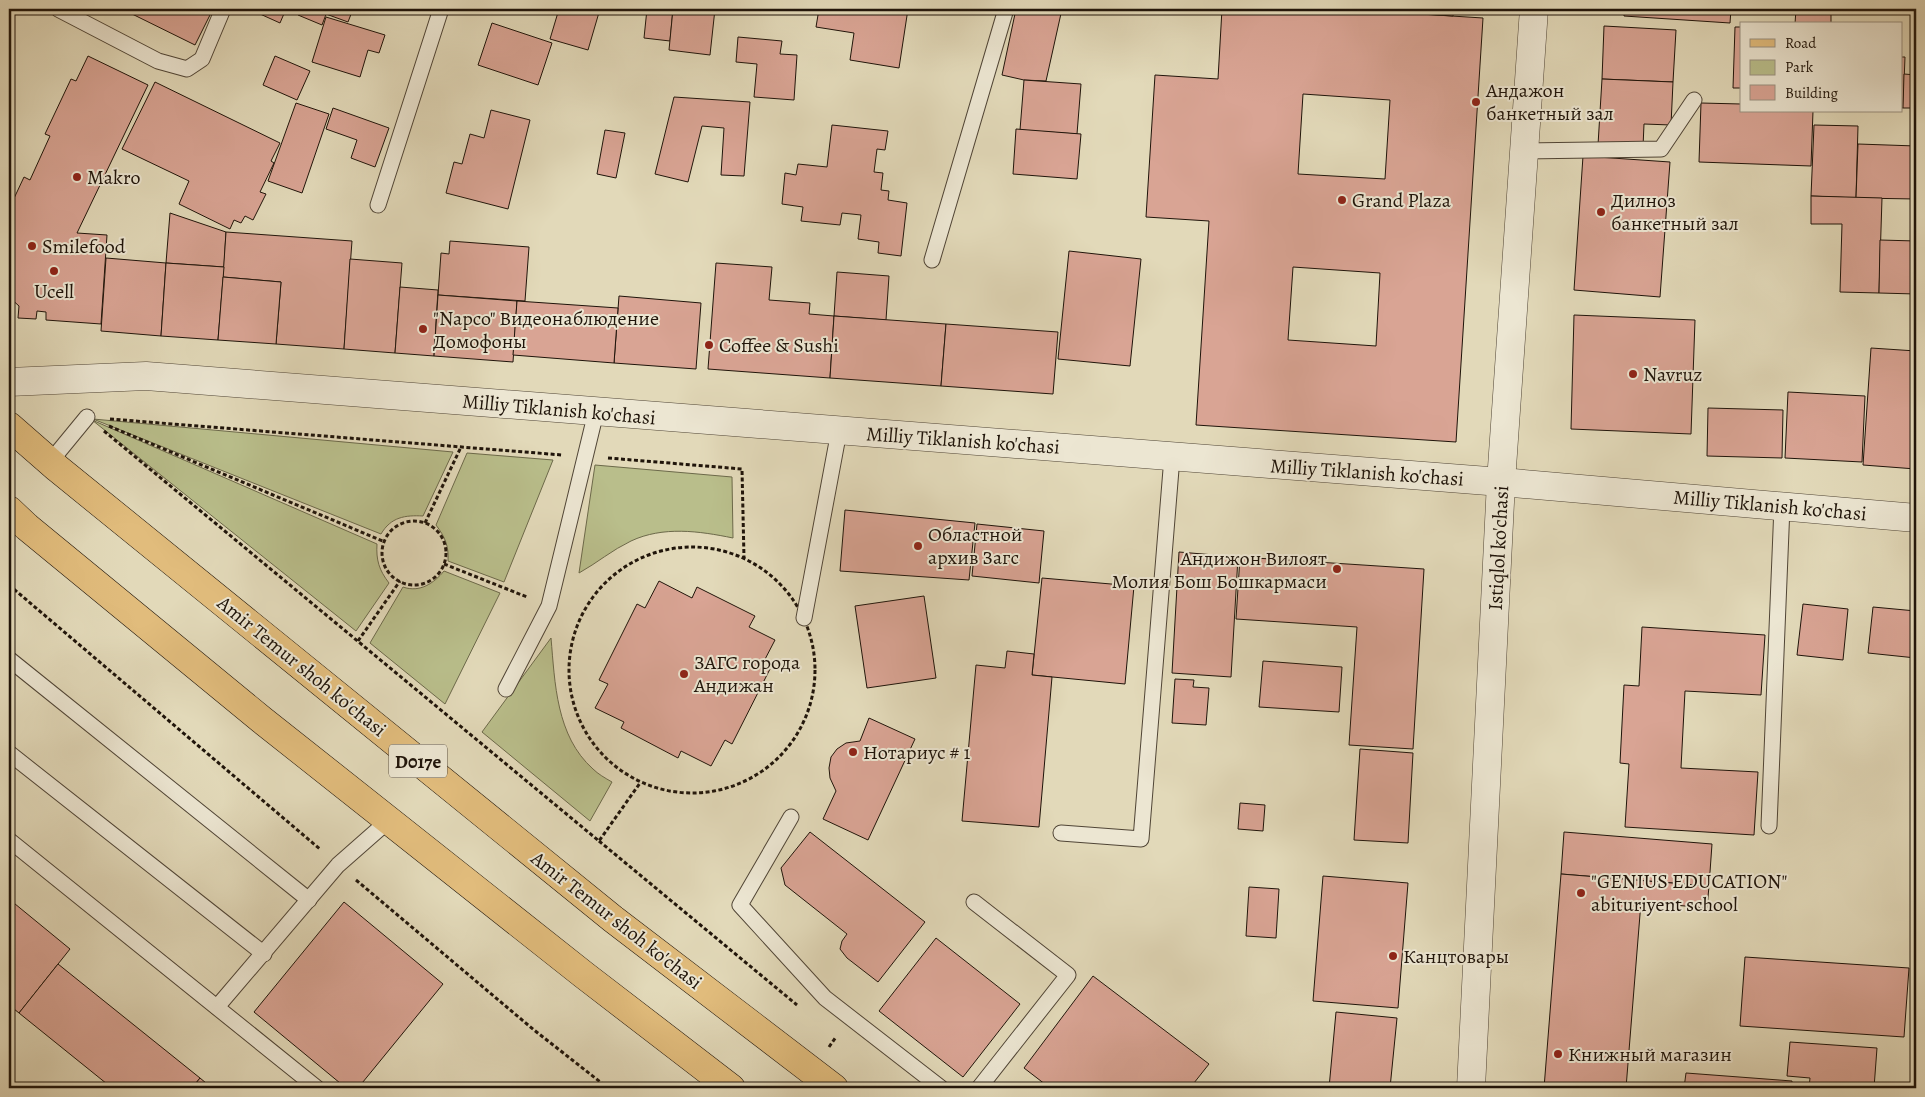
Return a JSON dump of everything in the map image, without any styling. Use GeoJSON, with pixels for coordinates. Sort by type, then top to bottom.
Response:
{"type":"FeatureCollection","features":[{"type":"Feature","properties":{"kind":"main road","name":"Amir Temur shoh ko'chasi"},"geometry":{"type":"LineString","coordinates":[[9,426],[50,462],[613,919],[834,1088]]}},
{"type":"Feature","properties":{"kind":"main road"},"geometry":{"type":"LineString","coordinates":[[9,510],[26,527],[262,720],[388,821],[730,1088]]}},
{"type":"Feature","properties":{"kind":"street","name":"Istiqlol ko'chasi"},"geometry":{"type":"LineString","coordinates":[[1471,1088],[1501,482],[1534,9]]}},
{"type":"Feature","properties":{"kind":"street","name":"Milliy Tiklanish ko'chasi"},"geometry":{"type":"LineString","coordinates":[[9,382],[146,376],[1501,482],[1916,518]]}},
{"type":"Feature","properties":{"kind":"lane"},"geometry":{"type":"LineString","coordinates":[[58,9],[158,61],[187,68],[202,59],[223,9]]}},
{"type":"Feature","properties":{"kind":"lane"},"geometry":{"type":"LineString","coordinates":[[378,205],[441,9]]}},
{"type":"Feature","properties":{"kind":"lane"},"geometry":{"type":"LineString","coordinates":[[932,260],[1006,9]]}},
{"type":"Feature","properties":{"kind":"lane"},"geometry":{"type":"LineString","coordinates":[[1524,151],[1661,149],[1694,100]]}},
{"type":"Feature","properties":{"kind":"lane"},"geometry":{"type":"LineString","coordinates":[[506,689],[549,606],[596,412]]}},
{"type":"Feature","properties":{"kind":"lane"},"geometry":{"type":"LineString","coordinates":[[50,462],[87,417]]}},
{"type":"Feature","properties":{"kind":"lane"},"geometry":{"type":"LineString","coordinates":[[804,618],[839,431]]}},
{"type":"Feature","properties":{"kind":"lane"},"geometry":{"type":"LineString","coordinates":[[1061,833],[1141,838],[1172,457]]}},
{"type":"Feature","properties":{"kind":"lane"},"geometry":{"type":"LineString","coordinates":[[1769,826],[1782,506]]}},
{"type":"Feature","properties":{"kind":"lane"},"geometry":{"type":"LineString","coordinates":[[9,659],[309,900]]}},
{"type":"Feature","properties":{"kind":"lane"},"geometry":{"type":"LineString","coordinates":[[9,753],[264,954]]}},
{"type":"Feature","properties":{"kind":"lane"},"geometry":{"type":"LineString","coordinates":[[791,817],[740,905],[825,998],[940,1088]]}},
{"type":"Feature","properties":{"kind":"lane"},"geometry":{"type":"LineString","coordinates":[[217,1007],[338,865],[388,821]]}},
{"type":"Feature","properties":{"kind":"lane"},"geometry":{"type":"LineString","coordinates":[[9,840],[317,1088]]}},
{"type":"Feature","properties":{"kind":"lane"},"geometry":{"type":"LineString","coordinates":[[974,902],[1068,975],[980,1088]]}},
{"type":"Feature","properties":{"kind":"path"},"geometry":{"type":"LineString","coordinates":[[87,417],[742,469],[744,558]]}},
{"type":"Feature","properties":{"kind":"path"},"geometry":{"type":"LineString","coordinates":[[87,417],[385,542]]}},
{"type":"Feature","properties":{"kind":"path"},"geometry":{"type":"LineString","coordinates":[[87,417],[798,1005]]}},
{"type":"Feature","properties":{"kind":"path"},"geometry":{"type":"LineString","coordinates":[[425,523],[461,446]]}},
{"type":"Feature","properties":{"kind":"path"},"geometry":{"type":"LineString","coordinates":[[416,521],[425,523],[441,535],[445,544],[444,564],[439,573],[431,580],[421,584],[410,585],[392,576],[387,569],[383,551],[385,542],[397,526],[406,522],[416,521]]}},
{"type":"Feature","properties":{"kind":"path"},"geometry":{"type":"LineString","coordinates":[[673,548],[710,548],[744,558],[780,583],[804,618],[815,660],[811,703],[793,742],[763,772],[724,790],[681,794],[640,783],[605,758],[580,724],[569,683],[572,641],[586,607],[609,579],[639,559],[673,548]]}},
{"type":"Feature","properties":{"kind":"path"},"geometry":{"type":"LineString","coordinates":[[444,564],[581,619]]}},
{"type":"Feature","properties":{"kind":"path"},"geometry":{"type":"LineString","coordinates":[[358,641],[400,581]]}},
{"type":"Feature","properties":{"kind":"path"},"geometry":{"type":"LineString","coordinates":[[9,585],[534,1030],[608,1088]]}},
{"type":"Feature","properties":{"kind":"path"},"geometry":{"type":"LineString","coordinates":[[599,841],[640,783]]}},
{"type":"Feature","properties":{"kind":"path"},"geometry":{"type":"LineString","coordinates":[[836,1037],[843,1042]]}},
{"type":"Feature","properties":{"kind":"green space"},"geometry":{"type":"Polygon","coordinates":[[[93,419],[453,452],[423,516],[399,518],[389,524],[381,534],[93,419]]]}},
{"type":"Feature","properties":{"kind":"green space"},"geometry":{"type":"Polygon","coordinates":[[[92,420],[377,544],[379,565],[389,583],[356,631],[92,420]]]}},
{"type":"Feature","properties":{"kind":"green space"},"geometry":{"type":"Polygon","coordinates":[[[467,453],[553,460],[504,582],[448,561],[446,542],[436,525],[467,453]]]}},
{"type":"Feature","properties":{"kind":"green space"},"geometry":{"type":"Polygon","coordinates":[[[595,465],[732,477],[733,538],[681,531],[656,533],[631,541],[579,573],[595,465]]]}},
{"type":"Feature","properties":{"kind":"green space"},"geometry":{"type":"Polygon","coordinates":[[[444,571],[500,593],[445,704],[370,643],[403,587],[409,589],[421,588],[431,583],[444,571]]]}},
{"type":"Feature","properties":{"kind":"green space"},"geometry":{"type":"Polygon","coordinates":[[[551,638],[556,691],[571,741],[581,756],[595,771],[612,782],[590,821],[482,732],[551,638]]]}},
{"type":"Feature","properties":{"kind":"building"},"geometry":{"type":"Polygon","coordinates":[[[127,9],[213,9],[195,45],[126,11],[127,9]]]}},
{"type":"Feature","properties":{"kind":"building"},"geometry":{"type":"Polygon","coordinates":[[[249,9],[286,9],[280,23],[249,9]]]}},
{"type":"Feature","properties":{"kind":"building"},"geometry":{"type":"Polygon","coordinates":[[[300,9],[328,9],[322,25],[298,15],[300,9]]]}},
{"type":"Feature","properties":{"kind":"building"},"geometry":{"type":"Polygon","coordinates":[[[328,9],[353,9],[348,22],[326,14],[328,9]]]}},
{"type":"Feature","properties":{"kind":"building"},"geometry":{"type":"Polygon","coordinates":[[[559,9],[600,9],[588,50],[550,39],[559,9]]]}},
{"type":"Feature","properties":{"kind":"building"},"geometry":{"type":"Polygon","coordinates":[[[647,9],[673,9],[670,41],[644,38],[647,9]]]}},
{"type":"Feature","properties":{"kind":"building"},"geometry":{"type":"Polygon","coordinates":[[[673,9],[715,9],[710,55],[669,50],[673,9]]]}},
{"type":"Feature","properties":{"kind":"building"},"geometry":{"type":"Polygon","coordinates":[[[819,9],[908,9],[899,68],[850,60],[854,33],[816,27],[819,9]]]}},
{"type":"Feature","properties":{"kind":"building"},"geometry":{"type":"Polygon","coordinates":[[[1016,9],[1062,9],[1046,81],[1024,80],[1002,75],[1016,9]]]}},
{"type":"Feature","properties":{"kind":"building"},"geometry":{"type":"Polygon","coordinates":[[[1222,9],[1341,9],[1483,18],[1456,442],[1196,425],[1209,221],[1146,217],[1155,75],[1218,79],[1222,9]],[[1303,94],[1298,174],[1385,179],[1390,100],[1303,94]],[[1293,267],[1288,340],[1376,346],[1380,273],[1293,267]]]}},
{"type":"Feature","properties":{"kind":"building"},"geometry":{"type":"Polygon","coordinates":[[[1341,9],[1395,9],[1395,12],[1341,9]]]}},
{"type":"Feature","properties":{"kind":"building"},"geometry":{"type":"Polygon","coordinates":[[[1395,9],[1454,9],[1453,16],[1395,12],[1395,9]]]}},
{"type":"Feature","properties":{"kind":"building"},"geometry":{"type":"Polygon","coordinates":[[[1624,9],[1731,9],[1730,23],[1624,16],[1624,9]]]}},
{"type":"Feature","properties":{"kind":"building"},"geometry":{"type":"Polygon","coordinates":[[[1796,9],[1831,9],[1831,22],[1795,22],[1796,9]]]}},
{"type":"Feature","properties":{"kind":"building"},"geometry":{"type":"Polygon","coordinates":[[[326,17],[385,35],[379,53],[368,50],[360,77],[312,62],[326,17]]]}},
{"type":"Feature","properties":{"kind":"building"},"geometry":{"type":"Polygon","coordinates":[[[492,23],[552,43],[538,85],[478,65],[492,23]]]}},
{"type":"Feature","properties":{"kind":"building"},"geometry":{"type":"Polygon","coordinates":[[[1604,26],[1676,30],[1673,82],[1602,79],[1604,26]]]}},
{"type":"Feature","properties":{"kind":"building"},"geometry":{"type":"Polygon","coordinates":[[[1735,27],[1740,27],[1740,88],[1733,88],[1735,27]]]}},
{"type":"Feature","properties":{"kind":"building"},"geometry":{"type":"Polygon","coordinates":[[[738,37],[782,41],[780,54],[797,55],[794,100],[754,97],[757,64],[736,62],[738,37]]]}},
{"type":"Feature","properties":{"kind":"building"},"geometry":{"type":"Polygon","coordinates":[[[88,56],[148,85],[77,233],[107,235],[101,324],[46,320],[46,312],[37,311],[36,319],[18,318],[19,306],[9,297],[9,209],[24,177],[30,180],[50,136],[45,134],[71,79],[76,81],[88,56]]]}},
{"type":"Feature","properties":{"kind":"building"},"geometry":{"type":"Polygon","coordinates":[[[275,56],[310,71],[297,100],[263,85],[275,56]]]}},
{"type":"Feature","properties":{"kind":"building"},"geometry":{"type":"Polygon","coordinates":[[[1902,57],[1905,57],[1903,108],[1902,57]]]}},
{"type":"Feature","properties":{"kind":"building"},"geometry":{"type":"Polygon","coordinates":[[[1904,74],[1916,75],[1916,108],[1903,108],[1904,74]]]}},
{"type":"Feature","properties":{"kind":"building"},"geometry":{"type":"Polygon","coordinates":[[[1602,79],[1673,82],[1671,125],[1644,124],[1643,147],[1598,145],[1602,79]]]}},
{"type":"Feature","properties":{"kind":"building"},"geometry":{"type":"Polygon","coordinates":[[[1024,80],[1081,84],[1077,134],[1020,130],[1024,80]]]}},
{"type":"Feature","properties":{"kind":"building"},"geometry":{"type":"Polygon","coordinates":[[[155,82],[280,143],[271,161],[274,163],[260,192],[266,194],[253,220],[245,216],[241,223],[234,220],[230,229],[179,204],[189,181],[122,149],[155,82]]]}},
{"type":"Feature","properties":{"kind":"building"},"geometry":{"type":"Polygon","coordinates":[[[674,97],[750,102],[744,176],[721,175],[724,128],[702,126],[688,182],[655,174],[674,97]]]}},
{"type":"Feature","properties":{"kind":"building"},"geometry":{"type":"Polygon","coordinates":[[[296,103],[329,114],[302,193],[268,181],[296,103]]]}},
{"type":"Feature","properties":{"kind":"building"},"geometry":{"type":"Polygon","coordinates":[[[1701,103],[1740,104],[1740,112],[1813,112],[1811,166],[1699,162],[1701,103]]]}},
{"type":"Feature","properties":{"kind":"building"},"geometry":{"type":"Polygon","coordinates":[[[333,108],[389,128],[375,167],[351,158],[357,140],[326,129],[333,108]]]}},
{"type":"Feature","properties":{"kind":"building"},"geometry":{"type":"Polygon","coordinates":[[[491,110],[530,120],[508,209],[446,193],[454,162],[462,164],[470,134],[484,138],[491,110]]]}},
{"type":"Feature","properties":{"kind":"building"},"geometry":{"type":"Polygon","coordinates":[[[832,125],[888,131],[885,150],[877,149],[874,172],[883,173],[881,190],[889,191],[888,200],[907,203],[901,256],[878,253],[879,242],[858,239],[861,215],[842,213],[840,225],[801,221],[803,207],[782,204],[785,173],[796,175],[798,164],[827,167],[832,125]]]}},
{"type":"Feature","properties":{"kind":"building"},"geometry":{"type":"Polygon","coordinates":[[[1814,125],[1858,126],[1856,198],[1811,196],[1814,125]]]}},
{"type":"Feature","properties":{"kind":"building"},"geometry":{"type":"Polygon","coordinates":[[[1016,129],[1081,134],[1077,179],[1013,174],[1016,129]]]}},
{"type":"Feature","properties":{"kind":"building"},"geometry":{"type":"Polygon","coordinates":[[[605,130],[625,133],[616,178],[597,174],[605,130]]]}},
{"type":"Feature","properties":{"kind":"building"},"geometry":{"type":"Polygon","coordinates":[[[1858,144],[1916,146],[1916,199],[1856,198],[1858,144]]]}},
{"type":"Feature","properties":{"kind":"building"},"geometry":{"type":"Polygon","coordinates":[[[1583,156],[1670,162],[1660,297],[1574,290],[1583,156]]]}},
{"type":"Feature","properties":{"kind":"building"},"geometry":{"type":"Polygon","coordinates":[[[1811,196],[1882,198],[1879,293],[1840,292],[1842,224],[1811,224],[1811,196]]]}},
{"type":"Feature","properties":{"kind":"building"},"geometry":{"type":"Polygon","coordinates":[[[170,213],[226,232],[224,267],[166,263],[170,213]]]}},
{"type":"Feature","properties":{"kind":"building"},"geometry":{"type":"Polygon","coordinates":[[[226,232],[352,241],[344,349],[276,344],[281,282],[223,277],[226,232]]]}},
{"type":"Feature","properties":{"kind":"building"},"geometry":{"type":"Polygon","coordinates":[[[1880,240],[1916,241],[1916,294],[1879,293],[1880,240]]]}},
{"type":"Feature","properties":{"kind":"building"},"geometry":{"type":"Polygon","coordinates":[[[450,241],[529,247],[525,301],[438,295],[441,253],[449,254],[450,241]]]}},
{"type":"Feature","properties":{"kind":"building"},"geometry":{"type":"Polygon","coordinates":[[[1069,251],[1141,259],[1130,366],[1058,359],[1069,251]]]}},
{"type":"Feature","properties":{"kind":"building"},"geometry":{"type":"Polygon","coordinates":[[[106,258],[166,263],[161,336],[101,331],[106,258]]]}},
{"type":"Feature","properties":{"kind":"building"},"geometry":{"type":"Polygon","coordinates":[[[350,259],[402,263],[395,353],[344,349],[350,259]]]}},
{"type":"Feature","properties":{"kind":"building"},"geometry":{"type":"Polygon","coordinates":[[[166,263],[224,267],[218,340],[161,336],[166,263]]]}},
{"type":"Feature","properties":{"kind":"building"},"geometry":{"type":"Polygon","coordinates":[[[716,263],[772,267],[769,300],[810,303],[809,314],[834,316],[830,378],[708,369],[716,263]]]}},
{"type":"Feature","properties":{"kind":"building"},"geometry":{"type":"Polygon","coordinates":[[[837,272],[889,276],[886,320],[834,316],[837,272]]]}},
{"type":"Feature","properties":{"kind":"building"},"geometry":{"type":"Polygon","coordinates":[[[223,277],[281,282],[276,344],[218,340],[223,277]]]}},
{"type":"Feature","properties":{"kind":"building"},"geometry":{"type":"Polygon","coordinates":[[[400,287],[438,290],[434,356],[395,353],[400,287]]]}},
{"type":"Feature","properties":{"kind":"building"},"geometry":{"type":"Polygon","coordinates":[[[438,295],[517,301],[513,362],[434,356],[438,295]]]}},
{"type":"Feature","properties":{"kind":"building"},"geometry":{"type":"Polygon","coordinates":[[[619,296],[701,303],[696,369],[614,363],[619,296]]]}},
{"type":"Feature","properties":{"kind":"building"},"geometry":{"type":"Polygon","coordinates":[[[517,301],[618,308],[614,363],[513,355],[517,301]]]}},
{"type":"Feature","properties":{"kind":"building"},"geometry":{"type":"Polygon","coordinates":[[[1574,315],[1695,320],[1691,434],[1571,429],[1574,315]]]}},
{"type":"Feature","properties":{"kind":"building"},"geometry":{"type":"Polygon","coordinates":[[[834,316],[946,324],[941,386],[830,378],[834,316]]]}},
{"type":"Feature","properties":{"kind":"building"},"geometry":{"type":"Polygon","coordinates":[[[946,324],[1058,332],[1053,394],[941,386],[946,324]]]}},
{"type":"Feature","properties":{"kind":"building"},"geometry":{"type":"Polygon","coordinates":[[[1871,348],[1916,351],[1916,469],[1863,465],[1871,348]]]}},
{"type":"Feature","properties":{"kind":"building"},"geometry":{"type":"Polygon","coordinates":[[[1788,392],[1865,396],[1862,462],[1785,458],[1788,392]]]}},
{"type":"Feature","properties":{"kind":"building"},"geometry":{"type":"Polygon","coordinates":[[[1708,408],[1783,410],[1782,458],[1707,456],[1708,408]]]}},
{"type":"Feature","properties":{"kind":"building"},"geometry":{"type":"Polygon","coordinates":[[[845,510],[975,523],[969,580],[840,571],[845,510]]]}},
{"type":"Feature","properties":{"kind":"building"},"geometry":{"type":"Polygon","coordinates":[[[977,524],[1044,531],[1039,583],[972,576],[977,524]]]}},
{"type":"Feature","properties":{"kind":"building"},"geometry":{"type":"Polygon","coordinates":[[[1179,552],[1238,557],[1231,677],[1172,673],[1179,552]]]}},
{"type":"Feature","properties":{"kind":"building"},"geometry":{"type":"Polygon","coordinates":[[[1240,557],[1424,569],[1413,749],[1349,745],[1357,627],[1236,619],[1240,557]]]}},
{"type":"Feature","properties":{"kind":"building"},"geometry":{"type":"Polygon","coordinates":[[[1042,578],[1134,586],[1125,684],[1032,675],[1042,578]]]}},
{"type":"Feature","properties":{"kind":"building","name":"ЗАГС города Андижан"},"geometry":{"type":"Polygon","coordinates":[[[659,581],[692,598],[697,587],[755,616],[749,627],[775,640],[762,665],[770,669],[732,744],[725,740],[711,766],[681,751],[678,758],[621,728],[624,722],[595,708],[608,684],[599,680],[637,604],[645,608],[659,581]]]}},
{"type":"Feature","properties":{"kind":"building"},"geometry":{"type":"Polygon","coordinates":[[[924,596],[936,678],[867,688],[855,606],[924,596]]]}},
{"type":"Feature","properties":{"kind":"building"},"geometry":{"type":"Polygon","coordinates":[[[1803,604],[1848,609],[1843,660],[1797,655],[1803,604]]]}},
{"type":"Feature","properties":{"kind":"building"},"geometry":{"type":"Polygon","coordinates":[[[1873,607],[1916,611],[1916,658],[1868,653],[1873,607]]]}},
{"type":"Feature","properties":{"kind":"building"},"geometry":{"type":"Polygon","coordinates":[[[1642,627],[1765,635],[1761,695],[1685,691],[1681,768],[1758,772],[1754,835],[1625,827],[1629,764],[1620,763],[1624,685],[1639,686],[1642,627]]]}},
{"type":"Feature","properties":{"kind":"building"},"geometry":{"type":"Polygon","coordinates":[[[1007,651],[1034,654],[1032,675],[1052,677],[1039,827],[962,821],[976,665],[1005,668],[1007,651]]]}},
{"type":"Feature","properties":{"kind":"building"},"geometry":{"type":"Polygon","coordinates":[[[1263,661],[1342,667],[1339,712],[1259,707],[1263,661]]]}},
{"type":"Feature","properties":{"kind":"building"},"geometry":{"type":"Polygon","coordinates":[[[1175,679],[1194,680],[1193,687],[1209,688],[1206,725],[1172,723],[1175,679]]]}},
{"type":"Feature","properties":{"kind":"building"},"geometry":{"type":"Polygon","coordinates":[[[869,718],[915,739],[868,840],[823,819],[836,791],[830,778],[831,757],[837,749],[846,743],[860,741],[869,718]]]}},
{"type":"Feature","properties":{"kind":"building"},"geometry":{"type":"Polygon","coordinates":[[[1360,749],[1413,753],[1408,843],[1354,840],[1360,749]]]}},
{"type":"Feature","properties":{"kind":"building"},"geometry":{"type":"Polygon","coordinates":[[[1240,803],[1265,805],[1263,831],[1238,829],[1240,803]]]}},
{"type":"Feature","properties":{"kind":"building"},"geometry":{"type":"Polygon","coordinates":[[[810,832],[925,922],[878,982],[847,958],[840,949],[842,941],[847,934],[785,885],[781,868],[810,832]]]}},
{"type":"Feature","properties":{"kind":"building"},"geometry":{"type":"Polygon","coordinates":[[[1564,832],[1712,844],[1709,886],[1561,874],[1564,832]]]}},
{"type":"Feature","properties":{"kind":"building"},"geometry":{"type":"Polygon","coordinates":[[[1561,874],[1709,886],[1707,908],[1641,902],[1626,1088],[1544,1088],[1561,874]]]}},
{"type":"Feature","properties":{"kind":"building"},"geometry":{"type":"Polygon","coordinates":[[[1323,876],[1408,883],[1398,1008],[1313,1001],[1323,876]]]}},
{"type":"Feature","properties":{"kind":"building"},"geometry":{"type":"Polygon","coordinates":[[[1249,887],[1279,889],[1276,938],[1246,936],[1249,887]]]}},
{"type":"Feature","properties":{"kind":"building"},"geometry":{"type":"Polygon","coordinates":[[[9,899],[70,949],[19,1013],[9,1005],[9,899]]]}},
{"type":"Feature","properties":{"kind":"building"},"geometry":{"type":"Polygon","coordinates":[[[344,902],[443,984],[358,1088],[346,1088],[254,1012],[344,902]]]}},
{"type":"Feature","properties":{"kind":"building"},"geometry":{"type":"Polygon","coordinates":[[[936,938],[1020,1004],[963,1077],[879,1011],[936,938]]]}},
{"type":"Feature","properties":{"kind":"building"},"geometry":{"type":"Polygon","coordinates":[[[1745,957],[1909,968],[1904,1037],[1740,1026],[1745,957]]]}},
{"type":"Feature","properties":{"kind":"building"},"geometry":{"type":"Polygon","coordinates":[[[58,964],[200,1078],[192,1088],[112,1088],[19,1013],[58,964]]]}},
{"type":"Feature","properties":{"kind":"building"},"geometry":{"type":"Polygon","coordinates":[[[1093,976],[1209,1064],[1190,1088],[1050,1088],[1024,1068],[1093,976]]]}},
{"type":"Feature","properties":{"kind":"building"},"geometry":{"type":"Polygon","coordinates":[[[1336,1012],[1397,1018],[1390,1088],[1329,1088],[1336,1012]]]}},
{"type":"Feature","properties":{"kind":"building"},"geometry":{"type":"Polygon","coordinates":[[[1790,1042],[1877,1048],[1874,1088],[1809,1088],[1810,1078],[1787,1076],[1790,1042]]]}},
{"type":"Feature","properties":{"kind":"building"},"geometry":{"type":"Polygon","coordinates":[[[1686,1073],[1792,1081],[1792,1088],[1684,1088],[1686,1073]]]}},
{"type":"Feature","properties":{"kind":"building"},"geometry":{"type":"Polygon","coordinates":[[[200,1078],[212,1088],[192,1088],[200,1078]]]}},
{"type":"Feature","properties":{"kind":"place","name":"Андажон банкетный зал"},"geometry":{"type":"Point","coordinates":[1476,102]}},
{"type":"Feature","properties":{"kind":"place","name":"Makro"},"geometry":{"type":"Point","coordinates":[77,177]}},
{"type":"Feature","properties":{"kind":"place","name":"Grand Plaza"},"geometry":{"type":"Point","coordinates":[1342,200]}},
{"type":"Feature","properties":{"kind":"place","name":"Дилноз банкетный зал"},"geometry":{"type":"Point","coordinates":[1601,212]}},
{"type":"Feature","properties":{"kind":"place","name":"Smilefood"},"geometry":{"type":"Point","coordinates":[32,246]}},
{"type":"Feature","properties":{"kind":"place","name":"Ucell"},"geometry":{"type":"Point","coordinates":[54,271]}},
{"type":"Feature","properties":{"kind":"place","name":"\"Napco\" Видеонаблюдение Домофоны"},"geometry":{"type":"Point","coordinates":[423,329]}},
{"type":"Feature","properties":{"kind":"place","name":"Coffee & Sushi"},"geometry":{"type":"Point","coordinates":[709,345]}},
{"type":"Feature","properties":{"kind":"place","name":"Navruz"},"geometry":{"type":"Point","coordinates":[1633,374]}},
{"type":"Feature","properties":{"kind":"place","name":"Областной архив Загс"},"geometry":{"type":"Point","coordinates":[918,546]}},
{"type":"Feature","properties":{"kind":"place","name":"Андижон Вилоят Молия Бош Бошкармаси"},"geometry":{"type":"Point","coordinates":[1337,569]}},
{"type":"Feature","properties":{"kind":"place","name":"ЗАГС города Андижан"},"geometry":{"type":"Point","coordinates":[684,674]}},
{"type":"Feature","properties":{"kind":"place","name":"Нотариус # 1"},"geometry":{"type":"Point","coordinates":[853,752]}},
{"type":"Feature","properties":{"kind":"place","name":"\"GENIUS EDUCATION\" abituriyent school"},"geometry":{"type":"Point","coordinates":[1581,893]}},
{"type":"Feature","properties":{"kind":"place","name":"Канцтовары"},"geometry":{"type":"Point","coordinates":[1393,956]}},
{"type":"Feature","properties":{"kind":"place","name":"Книжный магазин"},"geometry":{"type":"Point","coordinates":[1558,1054]}}]}
